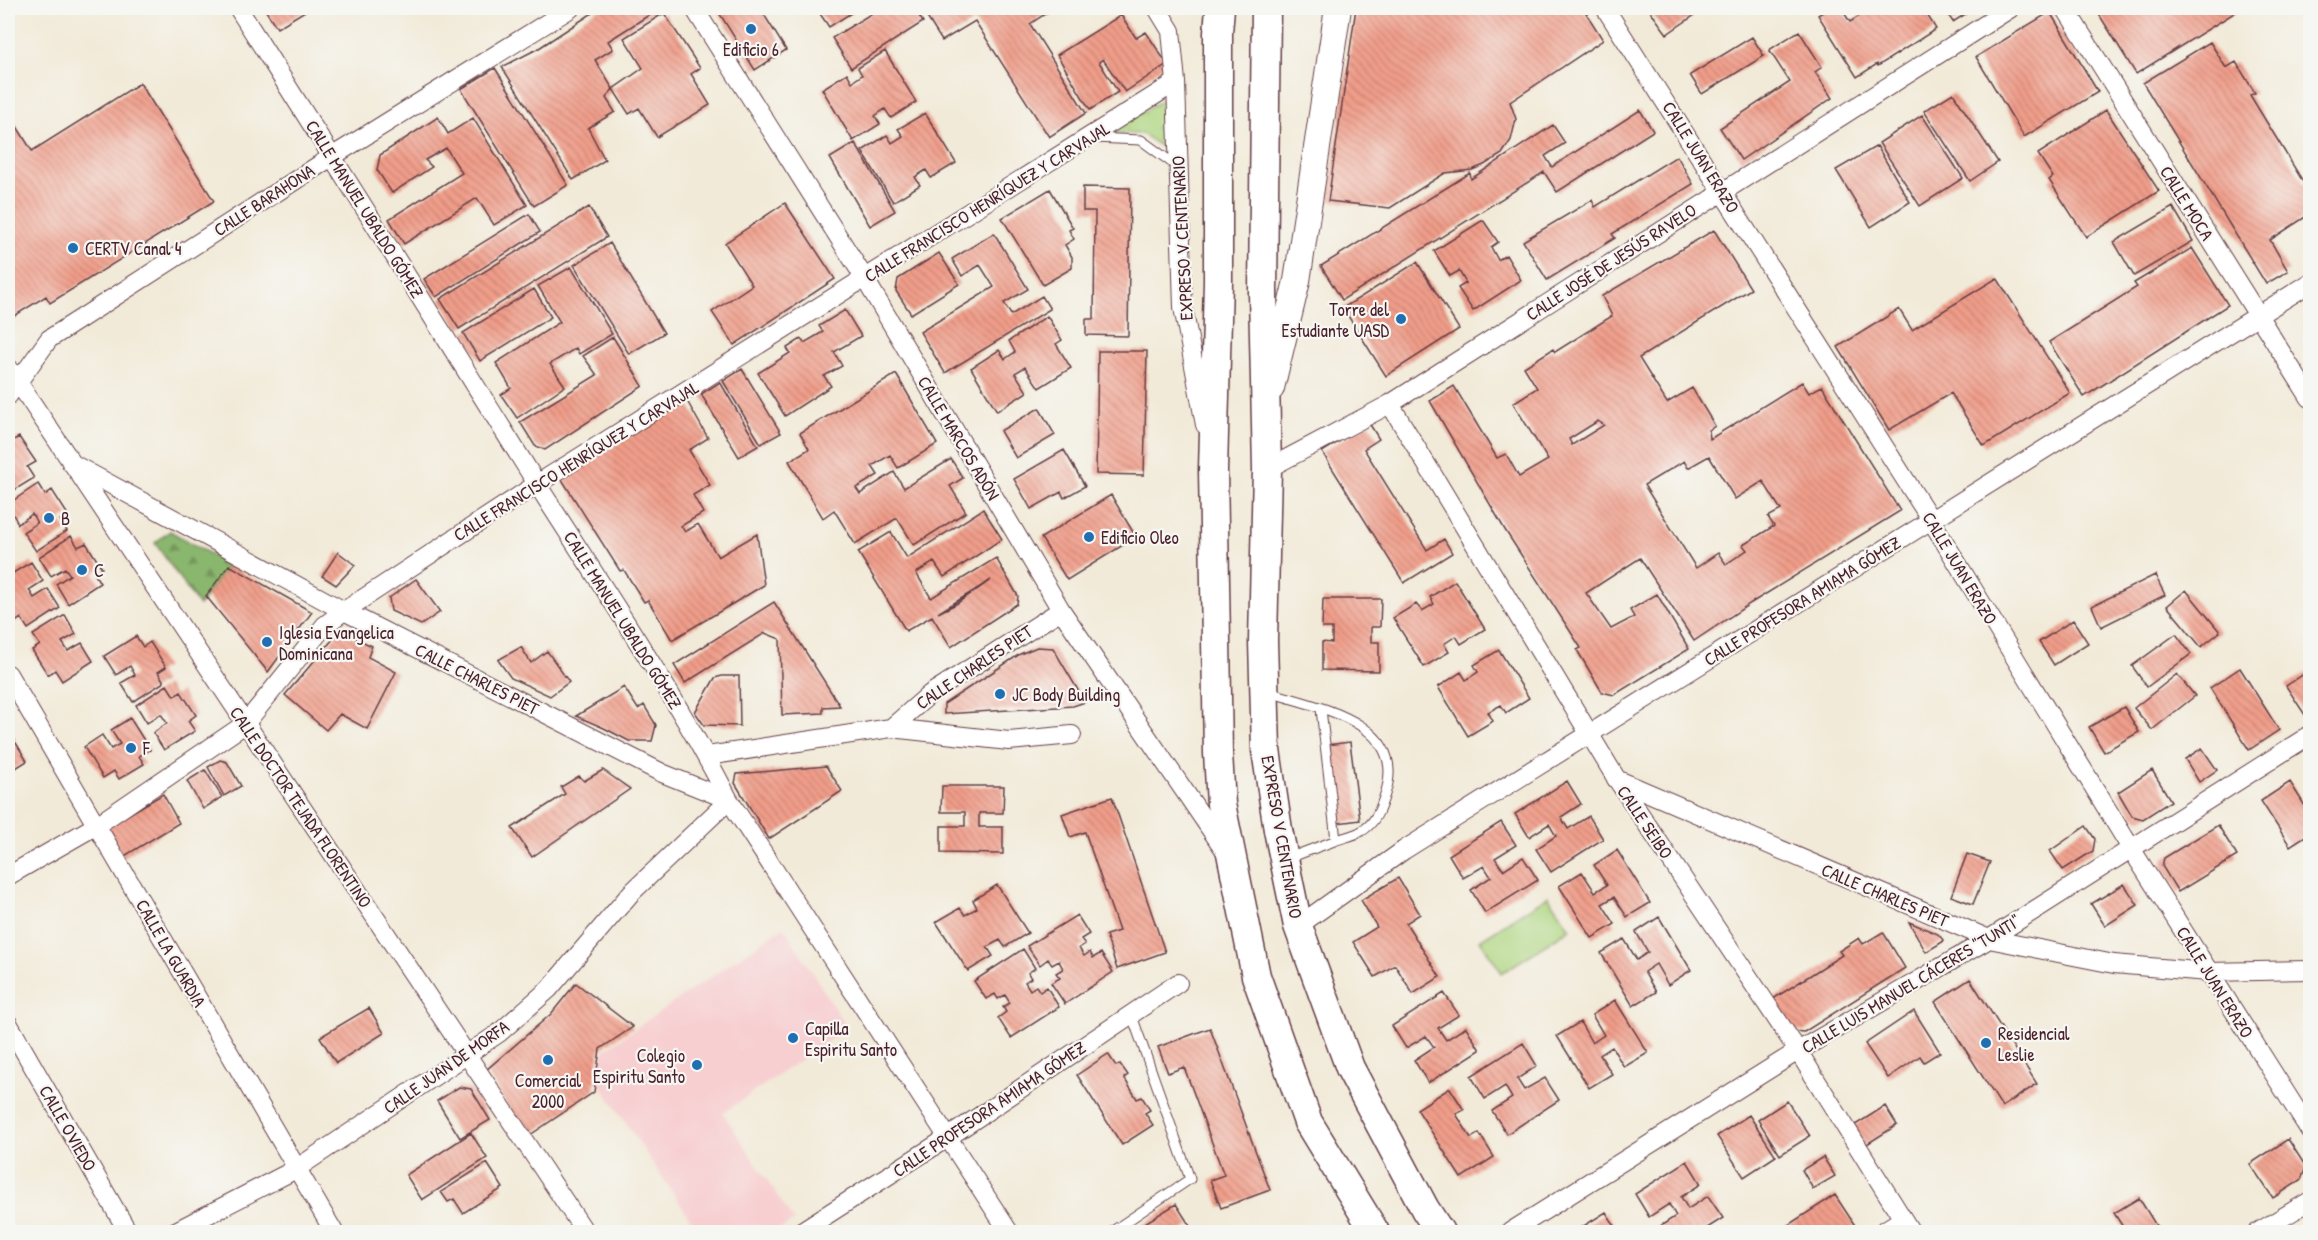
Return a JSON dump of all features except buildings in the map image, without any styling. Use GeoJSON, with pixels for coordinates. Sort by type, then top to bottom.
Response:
{"type":"FeatureCollection","features":[{"type":"Feature","properties":{"kind":"main road","name":"EXPRESO V CENTENARIO"},"geometry":{"type":"LineString","coordinates":[[1220,8],[1218,33],[1218,282],[1213,470],[1221,804],[1256,976],[1308,1122],[1375,1233]]}},
{"type":"Feature","properties":{"kind":"main road","name":"EXPRESO V CENTENARIO"},"geometry":{"type":"LineString","coordinates":[[1266,8],[1263,293],[1267,469],[1263,641],[1266,750],[1284,860],[1298,926],[1350,1068],[1433,1221]]}},
{"type":"Feature","properties":{"kind":"street","name":"CALLE MANUEL UBALDO GÓMEZ"},"geometry":{"type":"LineString","coordinates":[[238,8],[645,652],[707,756],[729,800],[1009,1233]]}},
{"type":"Feature","properties":{"kind":"street","name":"CALLE BARAHONA"},"geometry":{"type":"LineString","coordinates":[[11,382],[49,339],[333,156],[571,8]]}},
{"type":"Feature","properties":{"kind":"street","name":"CALLE MARCOS ADÓN"},"geometry":{"type":"LineString","coordinates":[[694,8],[865,279],[1061,610],[1233,863]]}},
{"type":"Feature","properties":{"kind":"street","name":"EXPRESO V CENTENARIO"},"geometry":{"type":"LineString","coordinates":[[1157,8],[1171,31],[1176,82],[1183,307],[1213,470]]}},
{"type":"Feature","properties":{"kind":"street","name":"EXPRESO V CENTENARIO"},"geometry":{"type":"LineString","coordinates":[[1266,409],[1297,281],[1338,8]]}},
{"type":"Feature","properties":{"kind":"street","name":"CALLE JUAN ERAZO"},"geometry":{"type":"LineString","coordinates":[[1605,8],[1931,520],[2208,972],[2310,1131]]}},
{"type":"Feature","properties":{"kind":"street","name":"CALLE JOSÉ DE JESÚS RAVELO"},"geometry":{"type":"LineString","coordinates":[[1267,469],[1390,404],[2011,8]]}},
{"type":"Feature","properties":{"kind":"street","name":"CALLE MOCA"},"geometry":{"type":"LineString","coordinates":[[2065,8],[2310,398]]}},
{"type":"Feature","properties":{"kind":"street","name":"CALLE FRANCISCO HENRÍQUEZ Y CARVAJAL"},"geometry":{"type":"LineString","coordinates":[[8,876],[97,825],[245,724],[325,625],[344,611],[537,484],[1176,82]]}},
{"type":"Feature","properties":{"kind":"street","name":"CALLE PROFESORA AMIAMA GÓMEZ"},"geometry":{"type":"LineString","coordinates":[[1298,926],[1404,850],[2310,283]]}},
{"type":"Feature","properties":{"kind":"street","name":"CALLE DOCTOR TEJADA FLORENTINO"},"geometry":{"type":"LineString","coordinates":[[11,382],[71,463],[585,1233]]}},
{"type":"Feature","properties":{"kind":"street","name":"CALLE SEIBO"},"geometry":{"type":"LineString","coordinates":[[1390,404],[1616,778],[1798,1051],[1907,1226]]}},
{"type":"Feature","properties":{"kind":"street","name":"CALLE CHARLES PIET"},"geometry":{"type":"LineString","coordinates":[[71,463],[344,611],[662,773],[729,800]]}},
{"type":"Feature","properties":{"kind":"street","name":"CALLE CHARLES PIET"},"geometry":{"type":"LineString","coordinates":[[891,728],[930,694],[1061,610]]}},
{"type":"Feature","properties":{"kind":"street","name":"CALLE LA GUARDIA"},"geometry":{"type":"LineString","coordinates":[[8,674],[333,1233]]}},
{"type":"Feature","properties":{"kind":"street","name":"CALLE CHARLES PIET"},"geometry":{"type":"LineString","coordinates":[[707,756],[891,728],[1009,741],[1072,735]]}},
{"type":"Feature","properties":{"kind":"street","name":"CALLE LUIS MANUEL CÁCERES \"TUNTI\""},"geometry":{"type":"LineString","coordinates":[[1510,1233],[1798,1051],[1989,939],[2310,735]]}},
{"type":"Feature","properties":{"kind":"street","name":"CALLE CHARLES PIET"},"geometry":{"type":"LineString","coordinates":[[1616,778],[1989,939],[2114,964],[2208,972],[2310,969]]}},
{"type":"Feature","properties":{"kind":"street","name":"CALLE JUAN DE MORFA"},"geometry":{"type":"LineString","coordinates":[[174,1233],[296,1169],[499,1033],[549,989],[631,893],[729,800]]}},
{"type":"Feature","properties":{"kind":"street","name":"CALLE PROFESORA AMIAMA GÓMEZ"},"geometry":{"type":"LineString","coordinates":[[800,1233],[947,1138],[1178,983]]}},
{"type":"Feature","properties":{"kind":"street","name":"CALLE OVIEDO"},"geometry":{"type":"LineString","coordinates":[[8,1023],[128,1233]]}},
{"type":"Feature","properties":{"kind":"street"},"geometry":{"type":"LineString","coordinates":[[2258,1233],[2310,1201]]}},
{"type":"Feature","properties":{"kind":"street"},"geometry":{"type":"LineString","coordinates":[[1882,1233],[1907,1226]]}},
{"type":"Feature","properties":{"kind":"lane"},"geometry":{"type":"LineString","coordinates":[[1088,137],[1141,140],[1178,167]]}},
{"type":"Feature","properties":{"kind":"lane"},"geometry":{"type":"LineString","coordinates":[[1264,690],[1363,725],[1378,739],[1389,759],[1389,783],[1374,822],[1361,832],[1284,860]]}},
{"type":"Feature","properties":{"kind":"lane"},"geometry":{"type":"LineString","coordinates":[[1321,709],[1336,840]]}},
{"type":"Feature","properties":{"kind":"lane"},"geometry":{"type":"LineString","coordinates":[[1111,1233],[1190,1179],[1131,1013]]}},
{"type":"Feature","properties":{"kind":"shaded area","name":"Colegio Espiritu Santo"},"geometry":{"type":"Polygon","coordinates":[[[784,927],[847,1028],[723,1113],[794,1221],[775,1232],[699,1232],[597,1080],[604,1050],[784,927]]]}},
{"type":"Feature","properties":{"kind":"green space"},"geometry":{"type":"Polygon","coordinates":[[[1169,96],[1169,152],[1142,134],[1107,133],[1169,96]]]}},
{"type":"Feature","properties":{"kind":"green space"},"geometry":{"type":"Polygon","coordinates":[[[170,531],[229,565],[199,606],[155,543],[170,531]]]}},
{"type":"Feature","properties":{"kind":"green space"},"geometry":{"type":"Polygon","coordinates":[[[1548,896],[1570,929],[1502,973],[1480,940],[1548,896]]]}},
{"type":"Feature","properties":{"kind":"place","name":"Edificio 6"},"geometry":{"type":"Point","coordinates":[751,29]}},
{"type":"Feature","properties":{"kind":"place","name":"CERTV Canal 4"},"geometry":{"type":"Point","coordinates":[73,248]}},
{"type":"Feature","properties":{"kind":"place","name":"Torre del Estudiante UASD"},"geometry":{"type":"Point","coordinates":[1401,319]}},
{"type":"Feature","properties":{"kind":"place","name":"B"},"geometry":{"type":"Point","coordinates":[49,518]}},
{"type":"Feature","properties":{"kind":"place","name":"Edificio Oleo"},"geometry":{"type":"Point","coordinates":[1089,537]}},
{"type":"Feature","properties":{"kind":"place","name":"C"},"geometry":{"type":"Point","coordinates":[82,570]}},
{"type":"Feature","properties":{"kind":"place","name":"Iglesia Evangelica Dominicana"},"geometry":{"type":"Point","coordinates":[267,642]}},
{"type":"Feature","properties":{"kind":"place","name":"JC Body Building"},"geometry":{"type":"Point","coordinates":[1000,694]}},
{"type":"Feature","properties":{"kind":"place","name":"F"},"geometry":{"type":"Point","coordinates":[131,748]}},
{"type":"Feature","properties":{"kind":"place","name":"Capilla Espiritu Santo"},"geometry":{"type":"Point","coordinates":[793,1038]}},
{"type":"Feature","properties":{"kind":"place","name":"Residencial Leslie"},"geometry":{"type":"Point","coordinates":[1986,1043]}},
{"type":"Feature","properties":{"kind":"place","name":"Comercial 2000"},"geometry":{"type":"Point","coordinates":[548,1060]}},
{"type":"Feature","properties":{"kind":"place","name":"Colegio Espiritu Santo"},"geometry":{"type":"Point","coordinates":[697,1065]}}]}
